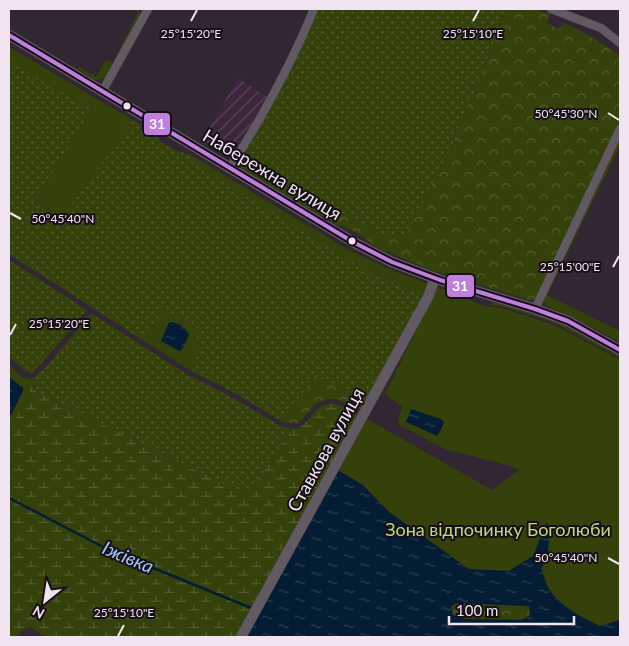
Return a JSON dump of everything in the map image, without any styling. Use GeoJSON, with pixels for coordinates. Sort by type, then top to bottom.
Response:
{"type":"FeatureCollection","features":[{"type":"Feature","properties":{"kind":"street"},"geometry":{"type":"LineString","coordinates":[[102,92],[148,9]]}},
{"type":"Feature","properties":{"kind":"street"},"geometry":{"type":"LineString","coordinates":[[229,169],[272,98],[314,9]]}},
{"type":"Feature","properties":{"kind":"street"},"geometry":{"type":"LineString","coordinates":[[551,9],[601,28],[620,43]]}},
{"type":"Feature","properties":{"kind":"street","name":"Набережна вулиця"},"geometry":{"type":"LineString","coordinates":[[9,35],[353,242],[392,262],[435,278],[535,309],[568,322],[620,350]]}},
{"type":"Feature","properties":{"kind":"street"},"geometry":{"type":"LineString","coordinates":[[535,309],[620,129]]}},
{"type":"Feature","properties":{"kind":"street","name":"Ставкова вулиця"},"geometry":{"type":"LineString","coordinates":[[241,637],[424,305],[435,278]]}},
{"type":"Feature","properties":{"kind":"shaded area"},"geometry":{"type":"Polygon","coordinates":[[[238,78],[268,97],[231,157],[202,140],[238,78]]]}},
{"type":"Feature","properties":{"kind":"green space"},"geometry":{"type":"Polygon","coordinates":[[[134,9],[137,9],[141,14],[106,78],[96,80],[76,68],[80,67],[96,77],[106,60],[113,63],[138,13],[134,9]]]}},
{"type":"Feature","properties":{"kind":"green space"},"geometry":{"type":"Polygon","coordinates":[[[317,9],[505,9],[491,50],[452,145],[406,235],[386,236],[342,213],[242,154],[275,100],[317,9]]]}},
{"type":"Feature","properties":{"kind":"green space"},"geometry":{"type":"Polygon","coordinates":[[[505,9],[535,9],[550,14],[547,23],[559,29],[564,23],[585,33],[620,55],[620,124],[536,299],[534,298],[533,301],[434,271],[380,249],[356,232],[339,226],[239,167],[237,161],[242,154],[342,213],[386,236],[452,145],[491,50],[505,9]]]}},
{"type":"Feature","properties":{"kind":"green space"},"geometry":{"type":"Polygon","coordinates":[[[9,47],[133,120],[60,219],[34,202],[92,109],[9,61],[9,47]]]}},
{"type":"Feature","properties":{"kind":"green space"},"geometry":{"type":"Polygon","coordinates":[[[9,61],[92,109],[34,202],[60,219],[133,120],[153,132],[162,143],[191,155],[189,160],[362,268],[425,297],[366,401],[315,374],[283,422],[231,391],[191,371],[200,345],[193,327],[164,309],[144,341],[9,254],[9,61]]]}},
{"type":"Feature","properties":{"kind":"green space"},"geometry":{"type":"Polygon","coordinates":[[[620,136],[620,146],[547,295],[620,331],[620,342],[545,305],[543,297],[620,136]]]}},
{"type":"Feature","properties":{"kind":"green space"},"geometry":{"type":"Polygon","coordinates":[[[191,155],[349,250],[391,270],[428,284],[425,297],[362,268],[188,160],[191,155]]]}},
{"type":"Feature","properties":{"kind":"green space"},"geometry":{"type":"Polygon","coordinates":[[[9,260],[87,310],[32,373],[9,358],[9,260]]]}},
{"type":"Feature","properties":{"kind":"green space","name":"Зона відпочинку Боголюби"},"geometry":{"type":"Polygon","coordinates":[[[437,287],[489,307],[502,308],[554,325],[620,360],[620,620],[600,626],[572,611],[549,589],[541,569],[546,523],[533,556],[509,571],[469,569],[389,512],[363,485],[337,470],[367,419],[492,490],[519,470],[445,449],[401,426],[398,422],[402,407],[385,394],[437,287]]]}},
{"type":"Feature","properties":{"kind":"green space"},"geometry":{"type":"Polygon","coordinates":[[[491,303],[503,303],[560,323],[620,355],[620,358],[553,322],[501,306],[490,305],[491,303]]]}},
{"type":"Feature","properties":{"kind":"green space"},"geometry":{"type":"Polygon","coordinates":[[[164,309],[193,327],[201,345],[191,371],[144,341],[164,309]]]}},
{"type":"Feature","properties":{"kind":"green space"},"geometry":{"type":"Polygon","coordinates":[[[91,313],[188,375],[228,395],[281,426],[291,429],[255,485],[239,491],[37,392],[33,379],[46,367],[91,313]]]}},
{"type":"Feature","properties":{"kind":"green space"},"geometry":{"type":"Polygon","coordinates":[[[9,364],[22,377],[33,379],[29,395],[9,430],[9,419],[23,388],[9,377],[9,364]]]}},
{"type":"Feature","properties":{"kind":"green space"},"geometry":{"type":"Polygon","coordinates":[[[315,374],[366,401],[362,410],[335,399],[329,399],[317,404],[296,424],[283,422],[315,374]]]}},
{"type":"Feature","properties":{"kind":"green space"},"geometry":{"type":"Polygon","coordinates":[[[33,379],[37,392],[239,491],[255,485],[291,429],[303,425],[321,406],[333,404],[359,414],[235,637],[45,637],[30,627],[21,631],[18,637],[9,637],[9,430],[29,395],[33,379]]]}},
{"type":"Feature","properties":{"kind":"green space"},"geometry":{"type":"Polygon","coordinates":[[[457,603],[530,606],[530,615],[522,620],[465,619],[453,615],[451,606],[457,603]]]}},
{"type":"Feature","properties":{"kind":"water"},"geometry":{"type":"Polygon","coordinates":[[[169,322],[181,326],[189,335],[182,350],[179,351],[161,341],[169,322]]]}},
{"type":"Feature","properties":{"kind":"water"},"geometry":{"type":"Polygon","coordinates":[[[9,377],[23,388],[23,391],[9,419],[9,377]]]}},
{"type":"Feature","properties":{"kind":"water"},"geometry":{"type":"Polygon","coordinates":[[[411,409],[441,419],[444,422],[437,436],[406,422],[411,409]]]}},
{"type":"Feature","properties":{"kind":"water"},"geometry":{"type":"Polygon","coordinates":[[[337,470],[363,485],[389,512],[469,569],[509,571],[533,556],[547,521],[549,533],[548,559],[541,568],[550,591],[566,607],[600,626],[620,620],[620,637],[246,637],[337,470]],[[457,603],[451,606],[453,615],[465,619],[522,620],[530,615],[529,606],[457,603]]]}},
{"type":"Feature","properties":{"kind":"waterway","name":"Іжівка"},"geometry":{"type":"LineString","coordinates":[[9,498],[107,549],[251,608]]}},
{"type":"Feature","properties":{"kind":"transit line","name":"31"},"geometry":{"type":"LineString","coordinates":[[9,35],[353,242],[392,262],[440,280],[568,321],[620,350]]}}]}
